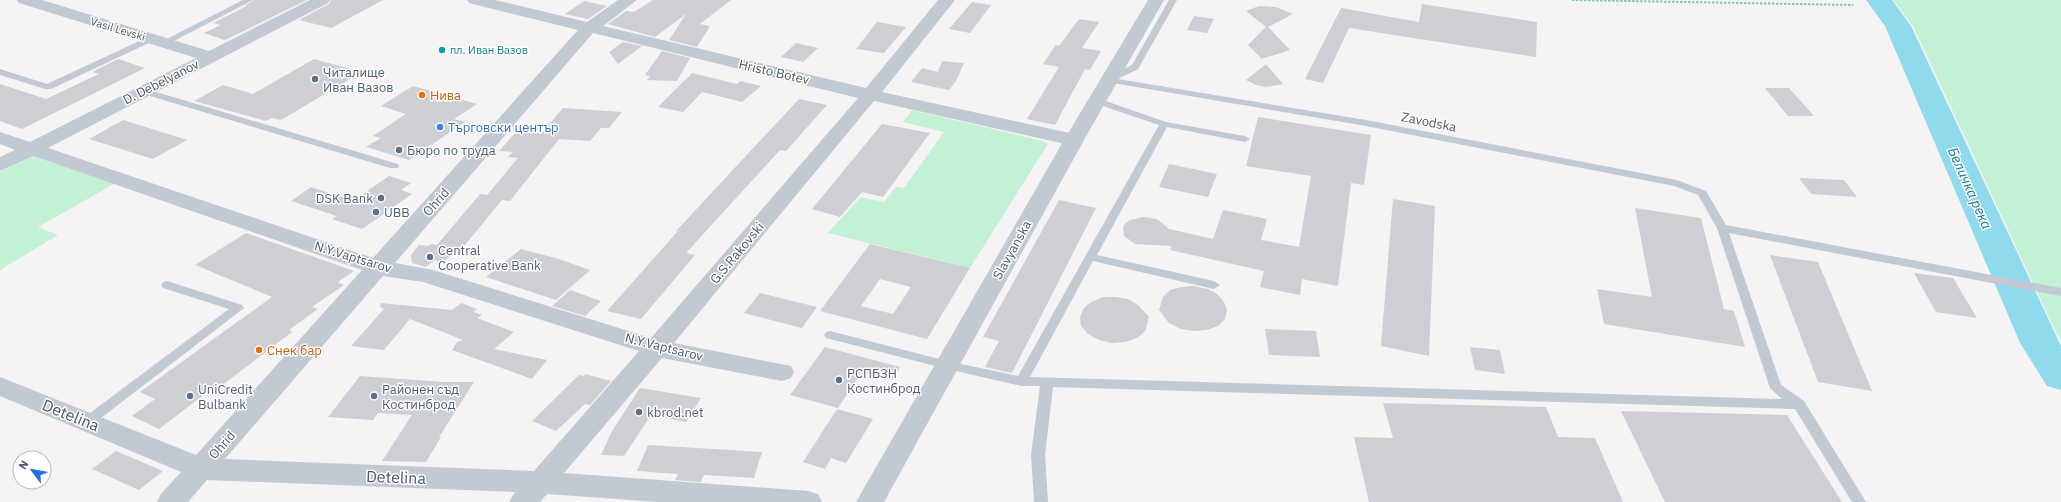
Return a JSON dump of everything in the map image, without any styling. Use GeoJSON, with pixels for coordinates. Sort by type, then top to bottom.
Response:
{"type":"FeatureCollection","features":[{"type":"Feature","properties":{"kind":"street","name":"Vasil Levski"},"geometry":{"type":"LineString","coordinates":[[25,0],[211,57]]}},
{"type":"Feature","properties":{"kind":"street","name":"D. Debelyanov"},"geometry":{"type":"LineString","coordinates":[[0,165],[322,0]]}},
{"type":"Feature","properties":{"kind":"street","name":"Hristo Botev"},"geometry":{"type":"LineString","coordinates":[[475,0],[870,95],[1074,140]]}},
{"type":"Feature","properties":{"kind":"street","name":"Ohrid"},"geometry":{"type":"LineString","coordinates":[[172,502],[589,28],[630,0]]}},
{"type":"Feature","properties":{"kind":"street","name":"G.S.Rakovski"},"geometry":{"type":"LineString","coordinates":[[531,492],[656,348],[870,95],[947,0]]}},
{"type":"Feature","properties":{"kind":"street","name":"Slavyanska"},"geometry":{"type":"LineString","coordinates":[[870,502],[1074,140],[1156,0]]}},
{"type":"Feature","properties":{"kind":"street","name":"N.Y.Vaptsarov"},"geometry":{"type":"LineString","coordinates":[[0,138],[378,268],[425,275],[656,348],[782,372]]}},
{"type":"Feature","properties":{"kind":"street","name":"Detelina"},"geometry":{"type":"LineString","coordinates":[[0,386],[201,469],[531,492],[808,502]]}},
{"type":"Feature","properties":{"kind":"lane"},"geometry":{"type":"LineString","coordinates":[[0,72],[48,87],[249,0]]}},
{"type":"Feature","properties":{"kind":"lane"},"geometry":{"type":"LineString","coordinates":[[1110,80],[1135,66],[1173,0]]}},
{"type":"Feature","properties":{"kind":"lane","name":"Zavodska"},"geometry":{"type":"LineString","coordinates":[[1110,80],[1366,123],[1677,183],[1702,193],[1722,228],[1776,388],[1799,404]]}},
{"type":"Feature","properties":{"kind":"lane"},"geometry":{"type":"LineString","coordinates":[[143,91],[394,166]]}},
{"type":"Feature","properties":{"kind":"lane"},"geometry":{"type":"LineString","coordinates":[[1098,100],[1164,124],[1245,139]]}},
{"type":"Feature","properties":{"kind":"lane"},"geometry":{"type":"LineString","coordinates":[[1021,381],[1164,124]]}},
{"type":"Feature","properties":{"kind":"lane"},"geometry":{"type":"LineString","coordinates":[[1722,228],[2061,292]]}},
{"type":"Feature","properties":{"kind":"lane"},"geometry":{"type":"LineString","coordinates":[[1090,257],[1214,285]]}},
{"type":"Feature","properties":{"kind":"lane"},"geometry":{"type":"LineString","coordinates":[[87,422],[238,308],[167,285]]}},
{"type":"Feature","properties":{"kind":"lane"},"geometry":{"type":"LineString","coordinates":[[830,335],[947,365],[1021,381],[1799,404],[1859,502]]}},
{"type":"Feature","properties":{"kind":"lane"},"geometry":{"type":"LineString","coordinates":[[1041,502],[1038,455],[1047,382]]}},
{"type":"Feature","properties":{"kind":"path"},"geometry":{"type":"LineString","coordinates":[[1572,0],[1853,4]]}},
{"type":"Feature","properties":{"kind":"green space"},"geometry":{"type":"Polygon","coordinates":[[[1893,0],[2061,0],[2061,341],[1913,26],[1893,0]]]}},
{"type":"Feature","properties":{"kind":"green space"},"geometry":{"type":"Polygon","coordinates":[[[912,110],[1043,141],[1048,144],[970,268],[828,233],[861,197],[884,202],[896,187],[904,188],[944,132],[903,122],[912,110]]]}},
{"type":"Feature","properties":{"kind":"green space"},"geometry":{"type":"Polygon","coordinates":[[[32,156],[114,184],[38,227],[58,235],[0,270],[0,172],[32,156]]]}},
{"type":"Feature","properties":{"kind":"building"},"geometry":{"type":"Polygon","coordinates":[[[254,0],[307,0],[225,40],[204,33],[221,25],[213,23],[247,6],[245,6],[254,0]]]}},
{"type":"Feature","properties":{"kind":"building"},"geometry":{"type":"Polygon","coordinates":[[[331,0],[383,0],[331,28],[299,20],[329,4],[331,0]]]}},
{"type":"Feature","properties":{"kind":"building"},"geometry":{"type":"Polygon","coordinates":[[[653,0],[731,0],[700,24],[710,26],[697,47],[669,40],[686,14],[655,37],[608,24],[626,11],[634,12],[653,0]]]}},
{"type":"Feature","properties":{"kind":"building"},"geometry":{"type":"Polygon","coordinates":[[[584,1],[607,6],[588,19],[565,14],[584,1]]]}},
{"type":"Feature","properties":{"kind":"building"},"geometry":{"type":"Polygon","coordinates":[[[972,2],[991,5],[970,33],[949,29],[972,2]]]}},
{"type":"Feature","properties":{"kind":"building"},"geometry":{"type":"Polygon","coordinates":[[[1422,4],[1537,22],[1536,57],[1349,28],[1323,83],[1305,79],[1341,8],[1419,22],[1422,4]]]}},
{"type":"Feature","properties":{"kind":"building"},"geometry":{"type":"Polygon","coordinates":[[[1259,6],[1276,7],[1293,14],[1268,27],[1290,50],[1262,59],[1248,45],[1266,27],[1246,11],[1259,6]]]}},
{"type":"Feature","properties":{"kind":"building"},"geometry":{"type":"Polygon","coordinates":[[[1194,16],[1214,19],[1207,33],[1187,30],[1194,16]]]}},
{"type":"Feature","properties":{"kind":"building"},"geometry":{"type":"Polygon","coordinates":[[[1079,19],[1099,22],[1082,48],[1101,51],[1090,70],[1085,69],[1055,125],[1027,119],[1059,67],[1043,64],[1056,45],[1059,46],[1079,19]]]}},
{"type":"Feature","properties":{"kind":"building"},"geometry":{"type":"Polygon","coordinates":[[[877,22],[906,27],[884,53],[856,49],[877,22]]]}},
{"type":"Feature","properties":{"kind":"building"},"geometry":{"type":"Polygon","coordinates":[[[623,42],[642,46],[618,64],[609,52],[623,42]]]}},
{"type":"Feature","properties":{"kind":"building"},"geometry":{"type":"Polygon","coordinates":[[[796,43],[818,48],[803,62],[781,57],[796,43]]]}},
{"type":"Feature","properties":{"kind":"building"},"geometry":{"type":"Polygon","coordinates":[[[662,51],[690,58],[677,81],[647,80],[650,76],[645,75],[662,51]]]}},
{"type":"Feature","properties":{"kind":"building"},"geometry":{"type":"Polygon","coordinates":[[[118,59],[145,68],[22,129],[0,121],[0,84],[46,99],[99,74],[92,72],[118,59]]]}},
{"type":"Feature","properties":{"kind":"building","name":"Читалище Иван Вазов"},"geometry":{"type":"Polygon","coordinates":[[[314,59],[362,72],[281,120],[272,118],[266,121],[194,101],[223,85],[253,94],[314,59]]]}},
{"type":"Feature","properties":{"kind":"building"},"geometry":{"type":"Polygon","coordinates":[[[942,61],[964,63],[956,81],[949,90],[911,82],[922,68],[938,72],[942,61]]]}},
{"type":"Feature","properties":{"kind":"building"},"geometry":{"type":"Polygon","coordinates":[[[1266,64],[1283,84],[1266,87],[1256,85],[1246,80],[1266,64]]]}},
{"type":"Feature","properties":{"kind":"building"},"geometry":{"type":"Polygon","coordinates":[[[692,73],[737,84],[740,81],[761,86],[742,102],[702,92],[683,112],[658,107],[692,73]]]}},
{"type":"Feature","properties":{"kind":"building"},"geometry":{"type":"Polygon","coordinates":[[[413,86],[477,104],[454,119],[465,122],[409,160],[366,147],[381,138],[373,136],[406,114],[381,106],[413,86]]]}},
{"type":"Feature","properties":{"kind":"building"},"geometry":{"type":"Polygon","coordinates":[[[1765,88],[1789,88],[1814,116],[1788,116],[1765,88]]]}},
{"type":"Feature","properties":{"kind":"building"},"geometry":{"type":"Polygon","coordinates":[[[799,99],[827,105],[786,151],[780,150],[686,253],[695,255],[641,319],[607,311],[678,231],[676,231],[799,99]]]}},
{"type":"Feature","properties":{"kind":"building"},"geometry":{"type":"Polygon","coordinates":[[[563,108],[622,112],[609,128],[601,128],[590,141],[559,139],[510,201],[502,200],[465,245],[442,263],[435,260],[426,267],[412,263],[411,255],[419,245],[437,245],[480,194],[487,195],[518,158],[508,157],[513,152],[499,151],[515,133],[542,133],[563,108]]]}},
{"type":"Feature","properties":{"kind":"building"},"geometry":{"type":"Polygon","coordinates":[[[1258,117],[1371,135],[1364,185],[1351,183],[1338,286],[1302,279],[1300,295],[1260,287],[1264,271],[1170,250],[1171,246],[1135,244],[1124,236],[1123,227],[1126,223],[1130,220],[1143,217],[1157,219],[1169,229],[1213,239],[1223,210],[1267,219],[1261,240],[1299,247],[1311,176],[1246,166],[1258,117]]]}},
{"type":"Feature","properties":{"kind":"building"},"geometry":{"type":"Polygon","coordinates":[[[123,120],[187,140],[153,159],[89,139],[123,120]]]}},
{"type":"Feature","properties":{"kind":"building"},"geometry":{"type":"Polygon","coordinates":[[[882,124],[930,133],[883,197],[862,192],[840,217],[812,209],[882,124]]]}},
{"type":"Feature","properties":{"kind":"building"},"geometry":{"type":"Polygon","coordinates":[[[1169,164],[1217,174],[1208,197],[1159,187],[1169,164]]]}},
{"type":"Feature","properties":{"kind":"building"},"geometry":{"type":"Polygon","coordinates":[[[389,176],[411,183],[401,190],[412,194],[362,229],[332,219],[337,216],[291,201],[311,187],[353,201],[389,176]]]}},
{"type":"Feature","properties":{"kind":"building"},"geometry":{"type":"Polygon","coordinates":[[[1799,178],[1844,180],[1857,197],[1811,194],[1799,178]]]}},
{"type":"Feature","properties":{"kind":"building"},"geometry":{"type":"Polygon","coordinates":[[[1393,199],[1435,206],[1429,356],[1381,346],[1393,199]]]}},
{"type":"Feature","properties":{"kind":"building"},"geometry":{"type":"Polygon","coordinates":[[[1059,200],[1096,208],[1012,373],[985,367],[999,341],[983,337],[1059,200]]]}},
{"type":"Feature","properties":{"kind":"building"},"geometry":{"type":"Polygon","coordinates":[[[1635,208],[1701,218],[1724,309],[1734,311],[1745,347],[1604,324],[1597,289],[1652,297],[1635,208]]]}},
{"type":"Feature","properties":{"kind":"building"},"geometry":{"type":"Polygon","coordinates":[[[246,233],[354,271],[338,282],[344,285],[312,307],[318,309],[289,330],[292,332],[221,386],[218,384],[159,429],[132,416],[155,399],[140,392],[272,297],[195,265],[246,233]]]}},
{"type":"Feature","properties":{"kind":"building"},"geometry":{"type":"Polygon","coordinates":[[[870,244],[970,268],[927,339],[820,311],[870,244]],[[880,279],[861,306],[893,314],[911,287],[880,279]]]}},
{"type":"Feature","properties":{"kind":"building"},"geometry":{"type":"Polygon","coordinates":[[[521,249],[559,259],[590,270],[556,300],[486,277],[521,249]]]}},
{"type":"Feature","properties":{"kind":"building"},"geometry":{"type":"Polygon","coordinates":[[[1770,255],[1818,262],[1872,391],[1818,382],[1770,255]]]}},
{"type":"Feature","properties":{"kind":"building"},"geometry":{"type":"Polygon","coordinates":[[[1914,273],[1953,278],[1977,318],[1936,312],[1914,273]]]}},
{"type":"Feature","properties":{"kind":"building"},"geometry":{"type":"Polygon","coordinates":[[[1193,286],[1208,289],[1217,294],[1224,302],[1227,310],[1225,319],[1218,326],[1207,330],[1194,331],[1181,329],[1169,323],[1159,310],[1163,297],[1170,290],[1193,286]]]}},
{"type":"Feature","properties":{"kind":"building"},"geometry":{"type":"Polygon","coordinates":[[[570,290],[601,301],[585,316],[552,306],[570,290]]]}},
{"type":"Feature","properties":{"kind":"building"},"geometry":{"type":"Polygon","coordinates":[[[760,293],[817,307],[802,328],[744,313],[760,293]]]}},
{"type":"Feature","properties":{"kind":"building"},"geometry":{"type":"Polygon","coordinates":[[[1103,297],[1128,299],[1138,305],[1149,317],[1145,331],[1137,338],[1125,342],[1112,343],[1099,340],[1088,334],[1081,326],[1080,317],[1084,308],[1091,302],[1103,297]]]}},
{"type":"Feature","properties":{"kind":"building"},"geometry":{"type":"Polygon","coordinates":[[[381,303],[452,310],[461,303],[477,309],[474,312],[482,315],[477,318],[514,332],[494,349],[547,360],[532,379],[452,350],[457,342],[463,340],[410,319],[384,350],[351,346],[384,309],[380,307],[381,303]]]}},
{"type":"Feature","properties":{"kind":"building"},"geometry":{"type":"Polygon","coordinates":[[[1265,329],[1316,331],[1320,357],[1269,355],[1265,329]]]}},
{"type":"Feature","properties":{"kind":"building"},"geometry":{"type":"Polygon","coordinates":[[[825,347],[900,367],[892,380],[862,372],[838,408],[790,395],[825,347]]]}},
{"type":"Feature","properties":{"kind":"building"},"geometry":{"type":"Polygon","coordinates":[[[1470,347],[1500,350],[1505,374],[1475,370],[1470,347]]]}},
{"type":"Feature","properties":{"kind":"building"},"geometry":{"type":"Polygon","coordinates":[[[585,374],[611,381],[590,405],[585,404],[556,431],[532,421],[579,375],[584,376],[585,374]]]}},
{"type":"Feature","properties":{"kind":"building"},"geometry":{"type":"Polygon","coordinates":[[[360,376],[444,382],[474,382],[439,437],[441,437],[426,462],[382,461],[412,415],[378,413],[373,420],[328,417],[360,376]]]}},
{"type":"Feature","properties":{"kind":"building"},"geometry":{"type":"Polygon","coordinates":[[[640,388],[701,398],[686,422],[651,415],[624,456],[601,455],[612,431],[640,388]]]}},
{"type":"Feature","properties":{"kind":"building"},"geometry":{"type":"Polygon","coordinates":[[[1383,403],[1546,407],[1558,437],[1595,438],[1623,502],[1369,502],[1354,437],[1393,438],[1383,403]]]}},
{"type":"Feature","properties":{"kind":"building"},"geometry":{"type":"Polygon","coordinates":[[[837,409],[873,419],[846,463],[831,458],[825,469],[803,462],[837,409]]]}},
{"type":"Feature","properties":{"kind":"building"},"geometry":{"type":"Polygon","coordinates":[[[1621,411],[1787,415],[1842,502],[1665,502],[1621,411]]]}},
{"type":"Feature","properties":{"kind":"building"},"geometry":{"type":"Polygon","coordinates":[[[648,445],[762,452],[754,478],[704,475],[701,482],[675,480],[678,474],[637,471],[648,445]]]}},
{"type":"Feature","properties":{"kind":"building"},"geometry":{"type":"Polygon","coordinates":[[[116,451],[163,471],[139,490],[92,469],[116,451]]]}},
{"type":"Feature","properties":{"kind":"waterway","name":"Беличка река"},"geometry":{"type":"LineString","coordinates":[[1879,0],[1898,26],[2039,343],[2061,376]]}},
{"type":"Feature","properties":{"kind":"place","name":"пл. Иван Вазов"},"geometry":{"type":"Point","coordinates":[442,50]}},
{"type":"Feature","properties":{"kind":"place","name":"Читалище Иван Вазов"},"geometry":{"type":"Point","coordinates":[315,79]}},
{"type":"Feature","properties":{"kind":"place","name":"Нива"},"geometry":{"type":"Point","coordinates":[422,95]}},
{"type":"Feature","properties":{"kind":"place","name":"Търговски център"},"geometry":{"type":"Point","coordinates":[440,127]}},
{"type":"Feature","properties":{"kind":"place","name":"Бюро по труда"},"geometry":{"type":"Point","coordinates":[399,150]}},
{"type":"Feature","properties":{"kind":"place","name":"DSK Bank"},"geometry":{"type":"Point","coordinates":[381,198]}},
{"type":"Feature","properties":{"kind":"place","name":"UBB"},"geometry":{"type":"Point","coordinates":[376,212]}},
{"type":"Feature","properties":{"kind":"place","name":"Central Cooperative Bank"},"geometry":{"type":"Point","coordinates":[430,257]}},
{"type":"Feature","properties":{"kind":"place","name":"Снек бар"},"geometry":{"type":"Point","coordinates":[259,350]}},
{"type":"Feature","properties":{"kind":"place","name":"РСПБЗН Костинброд"},"geometry":{"type":"Point","coordinates":[839,380]}},
{"type":"Feature","properties":{"kind":"place","name":"UniCredit Bulbank"},"geometry":{"type":"Point","coordinates":[190,396]}},
{"type":"Feature","properties":{"kind":"place","name":"Районен съд Костинброд"},"geometry":{"type":"Point","coordinates":[374,396]}},
{"type":"Feature","properties":{"kind":"place","name":"kbrod.net"},"geometry":{"type":"Point","coordinates":[639,412]}}]}
